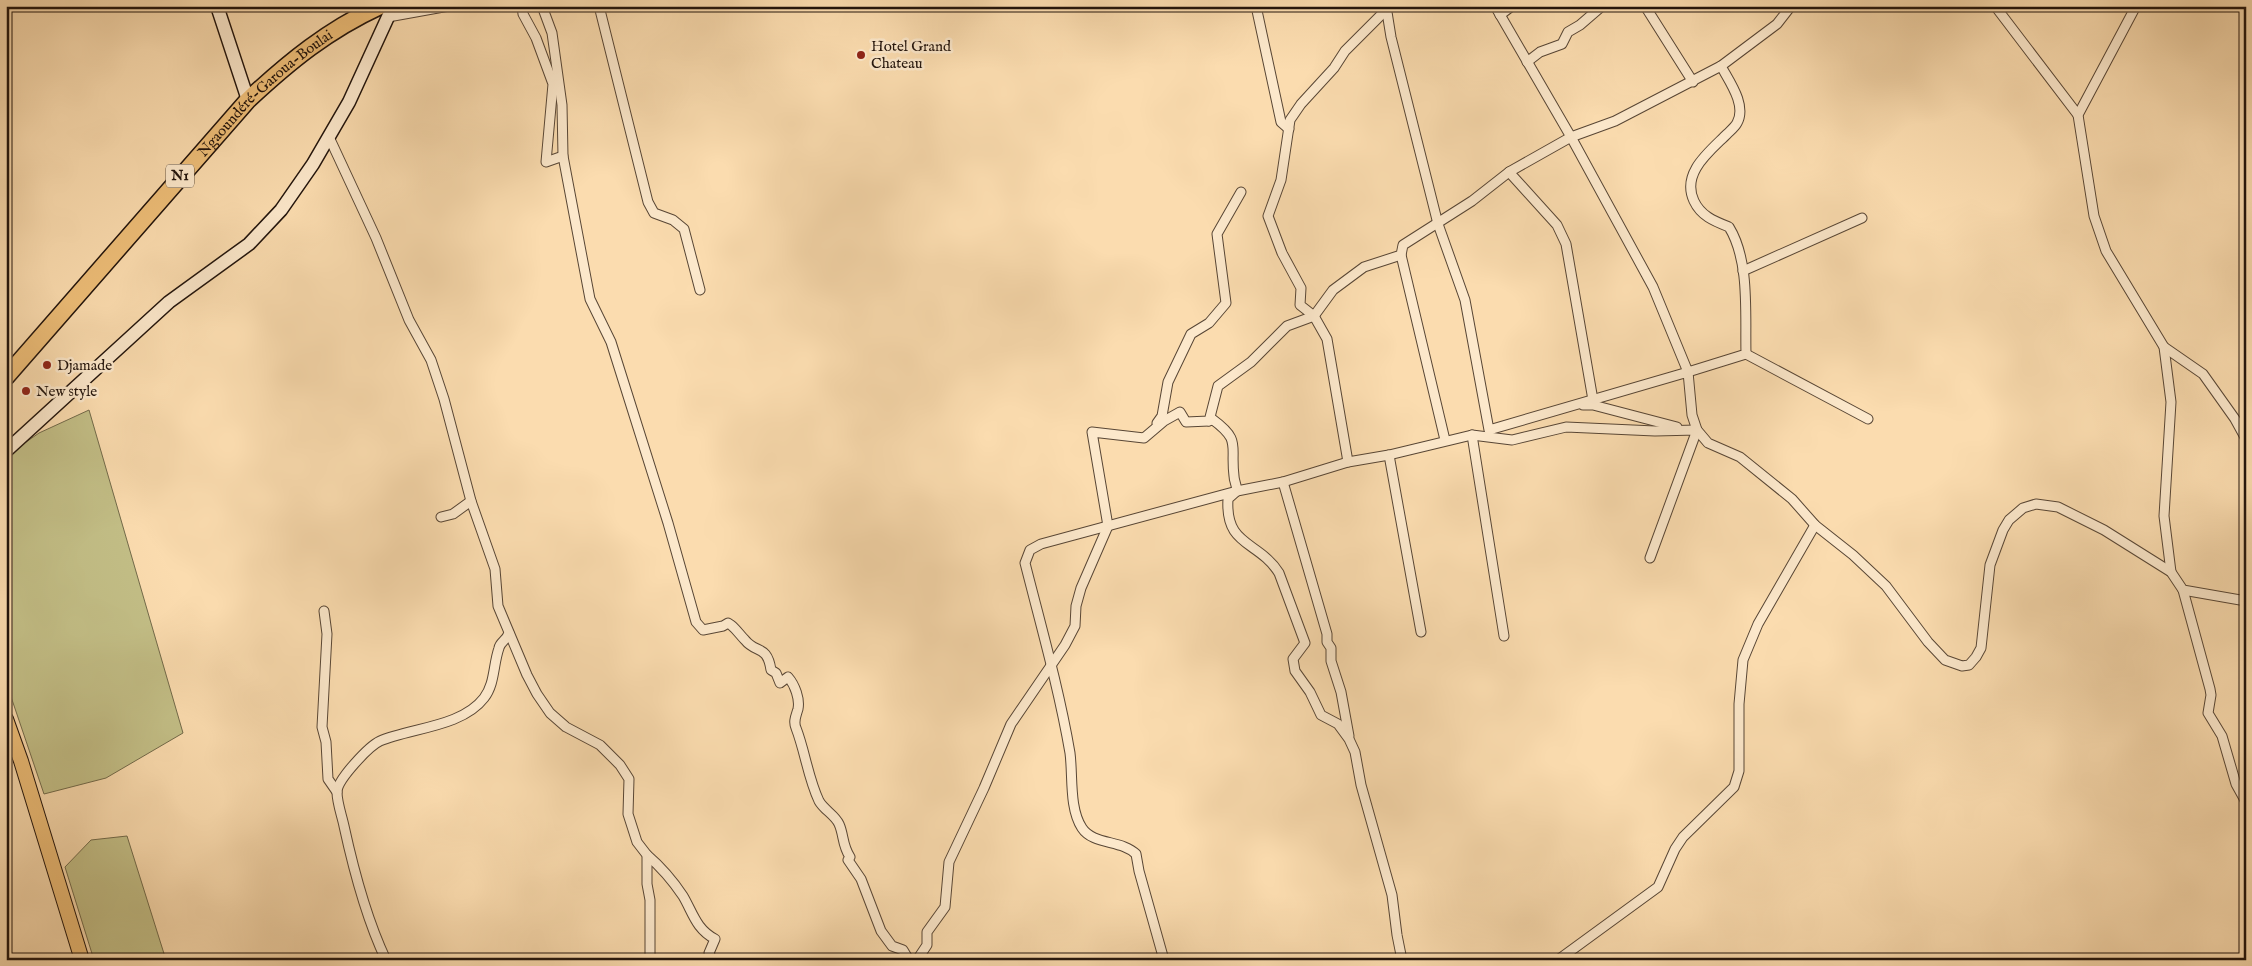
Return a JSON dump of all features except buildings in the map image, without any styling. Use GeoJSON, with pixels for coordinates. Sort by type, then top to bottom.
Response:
{"type":"FeatureCollection","features":[{"type":"Feature","properties":{"kind":"highway","name":"Ngaoundéré-Garoua-Boulai"},"geometry":{"type":"LineString","coordinates":[[6,377],[248,100],[287,64],[328,34],[387,10]]}},
{"type":"Feature","properties":{"kind":"main road"},"geometry":{"type":"LineString","coordinates":[[6,719],[22,761],[82,960]]}},
{"type":"Feature","properties":{"kind":"street"},"geometry":{"type":"LineString","coordinates":[[217,6],[248,100]]}},
{"type":"Feature","properties":{"kind":"street"},"geometry":{"type":"LineString","coordinates":[[6,451],[169,302],[249,244],[281,210],[313,164],[349,102],[387,10],[449,6]]}},
{"type":"Feature","properties":{"kind":"street"},"geometry":{"type":"LineString","coordinates":[[522,6],[523,14],[536,38],[553,84],[546,162],[563,156]]}},
{"type":"Feature","properties":{"kind":"street"},"geometry":{"type":"LineString","coordinates":[[542,6],[552,33],[561,96],[563,156],[590,299],[611,342],[668,523],[696,622],[703,630],[728,623],[746,642],[766,654],[780,684],[788,677],[791,681],[796,691],[798,709],[794,715],[795,727],[815,791],[821,804],[839,824],[843,845],[850,857],[848,860],[861,879],[880,931],[892,946],[903,950],[909,960]]}},
{"type":"Feature","properties":{"kind":"street"},"geometry":{"type":"LineString","coordinates":[[600,6],[648,202],[654,213],[673,220],[684,229],[700,290]]}},
{"type":"Feature","properties":{"kind":"street"},"geometry":{"type":"LineString","coordinates":[[1256,6],[1280,122],[1289,129]]}},
{"type":"Feature","properties":{"kind":"street"},"geometry":{"type":"LineString","coordinates":[[1495,6],[1571,137],[1653,287],[1688,372],[1689,399],[1697,430],[1708,443],[1740,457],[1792,499],[1815,526],[1853,555],[1886,586],[1928,642],[1945,660],[1962,666],[1973,662],[1981,648],[1990,565],[2003,530],[2009,520],[2023,508],[2036,504],[2058,507],[2104,530],[2171,572],[2183,590],[2210,688],[2208,713],[2222,736],[2236,784],[2246,802]]}},
{"type":"Feature","properties":{"kind":"street"},"geometry":{"type":"LineString","coordinates":[[1500,15],[1512,6]]}},
{"type":"Feature","properties":{"kind":"street"},"geometry":{"type":"LineString","coordinates":[[1527,62],[1540,52],[1562,44],[1568,32],[1580,25],[1602,6]]}},
{"type":"Feature","properties":{"kind":"street"},"geometry":{"type":"LineString","coordinates":[[1645,6],[1692,82]]}},
{"type":"Feature","properties":{"kind":"street"},"geometry":{"type":"LineString","coordinates":[[1445,440],[1401,256],[1403,245],[1438,224],[1509,172],[1571,137],[1614,121],[1721,66],[1777,24],[1791,6]]}},
{"type":"Feature","properties":{"kind":"street"},"geometry":{"type":"LineString","coordinates":[[1995,6],[2078,115],[2094,216],[2106,251],[2164,347],[2171,402],[2164,516],[2171,572]]}},
{"type":"Feature","properties":{"kind":"street"},"geometry":{"type":"LineString","coordinates":[[2078,115],[2136,6]]}},
{"type":"Feature","properties":{"kind":"street"},"geometry":{"type":"LineString","coordinates":[[1348,462],[1327,339],[1314,316],[1300,304],[1301,288],[1282,254],[1268,216],[1281,180],[1290,120],[1294,112],[1334,68],[1345,50],[1386,8]]}},
{"type":"Feature","properties":{"kind":"street"},"geometry":{"type":"LineString","coordinates":[[1386,8],[1390,37],[1438,224],[1465,300],[1489,430],[1746,354],[1868,419]]}},
{"type":"Feature","properties":{"kind":"street"},"geometry":{"type":"LineString","coordinates":[[1721,66],[1738,99],[1739,113],[1737,123],[1700,161],[1692,176],[1690,193],[1698,211],[1714,222],[1730,227],[1738,241],[1743,270],[1746,354]]}},
{"type":"Feature","properties":{"kind":"street"},"geometry":{"type":"LineString","coordinates":[[329,137],[376,238],[409,320],[432,360],[447,408],[471,501],[495,570],[498,606],[537,694],[550,713],[566,727],[600,745],[620,765],[629,779],[628,814],[637,842],[665,873],[683,897],[705,933],[715,939],[709,953],[712,960]]}},
{"type":"Feature","properties":{"kind":"street"},"geometry":{"type":"LineString","coordinates":[[1509,172],[1557,225],[1566,244],[1593,400]]}},
{"type":"Feature","properties":{"kind":"street"},"geometry":{"type":"LineString","coordinates":[[918,960],[927,944],[927,932],[945,907],[949,862],[984,788],[1011,724],[1065,645],[1075,626],[1076,606],[1081,588],[1108,526],[1092,432],[1144,438],[1162,416],[1168,382],[1191,334],[1209,323],[1226,302],[1217,234],[1241,192]]}},
{"type":"Feature","properties":{"kind":"street"},"geometry":{"type":"LineString","coordinates":[[1743,270],[1862,218]]}},
{"type":"Feature","properties":{"kind":"street"},"geometry":{"type":"LineString","coordinates":[[1209,421],[1218,386],[1251,362],[1287,326],[1314,316],[1333,290],[1364,267],[1401,256]]}},
{"type":"Feature","properties":{"kind":"street"},"geometry":{"type":"LineString","coordinates":[[2164,347],[2204,374],[2235,419],[2246,439]]}},
{"type":"Feature","properties":{"kind":"street"},"geometry":{"type":"LineString","coordinates":[[1575,405],[1593,405],[1650,421],[1697,430]]}},
{"type":"Feature","properties":{"kind":"street"},"geometry":{"type":"LineString","coordinates":[[1149,433],[1180,412],[1186,422],[1209,421],[1212,419],[1230,435],[1234,443],[1234,476],[1237,492]]}},
{"type":"Feature","properties":{"kind":"street"},"geometry":{"type":"LineString","coordinates":[[1164,960],[1136,854],[1124,846],[1090,836],[1082,829],[1076,813],[1070,753],[1051,666],[1024,563],[1030,550],[1041,544],[1237,492],[1283,482],[1348,462],[1389,455],[1472,435],[1512,440],[1566,427],[1655,431],[1697,430]]}},
{"type":"Feature","properties":{"kind":"street"},"geometry":{"type":"LineString","coordinates":[[1650,558],[1697,430]]}},
{"type":"Feature","properties":{"kind":"street"},"geometry":{"type":"LineString","coordinates":[[1472,435],[1504,636]]}},
{"type":"Feature","properties":{"kind":"street"},"geometry":{"type":"LineString","coordinates":[[1389,455],[1420,632]]}},
{"type":"Feature","properties":{"kind":"street"},"geometry":{"type":"LineString","coordinates":[[1283,482],[1327,634],[1327,642],[1331,648],[1331,662],[1341,692],[1349,738],[1355,752],[1361,785],[1392,895],[1396,936],[1402,960]]}},
{"type":"Feature","properties":{"kind":"street"},"geometry":{"type":"LineString","coordinates":[[1237,492],[1228,499],[1227,515],[1230,526],[1235,534],[1273,563],[1285,586],[1299,624],[1305,643],[1293,659],[1295,670],[1310,692],[1321,715],[1338,724],[1349,738]]}},
{"type":"Feature","properties":{"kind":"street"},"geometry":{"type":"LineString","coordinates":[[441,517],[453,514],[471,501]]}},
{"type":"Feature","properties":{"kind":"street"},"geometry":{"type":"LineString","coordinates":[[1558,960],[1658,887],[1675,849],[1683,837],[1734,787],[1739,771],[1738,704],[1743,660],[1758,624],[1815,526]]}},
{"type":"Feature","properties":{"kind":"street"},"geometry":{"type":"LineString","coordinates":[[2183,590],[2246,601]]}},
{"type":"Feature","properties":{"kind":"street"},"geometry":{"type":"LineString","coordinates":[[324,611],[327,634],[322,727],[326,742],[328,779],[337,792],[349,851],[361,894],[376,939],[386,960]]}},
{"type":"Feature","properties":{"kind":"street"},"geometry":{"type":"LineString","coordinates":[[337,792],[343,776],[378,742],[419,731],[461,715],[468,712],[484,698],[492,684],[499,648],[506,641],[509,633]]}},
{"type":"Feature","properties":{"kind":"street"},"geometry":{"type":"LineString","coordinates":[[647,855],[647,884],[650,900],[650,960]]}},
{"type":"Feature","properties":{"kind":"shaded area"},"geometry":{"type":"Polygon","coordinates":[[[89,410],[183,733],[106,778],[44,794],[6,682],[6,456],[39,433],[89,410]]]}},
{"type":"Feature","properties":{"kind":"shaded area"},"geometry":{"type":"Polygon","coordinates":[[[127,836],[166,960],[94,960],[65,867],[91,840],[127,836]]]}},
{"type":"Feature","properties":{"kind":"place","name":"Hotel Grand Chateau"},"geometry":{"type":"Point","coordinates":[861,55]}},
{"type":"Feature","properties":{"kind":"place","name":"Djamade"},"geometry":{"type":"Point","coordinates":[47,365]}},
{"type":"Feature","properties":{"kind":"place","name":"New style"},"geometry":{"type":"Point","coordinates":[26,391]}}]}
